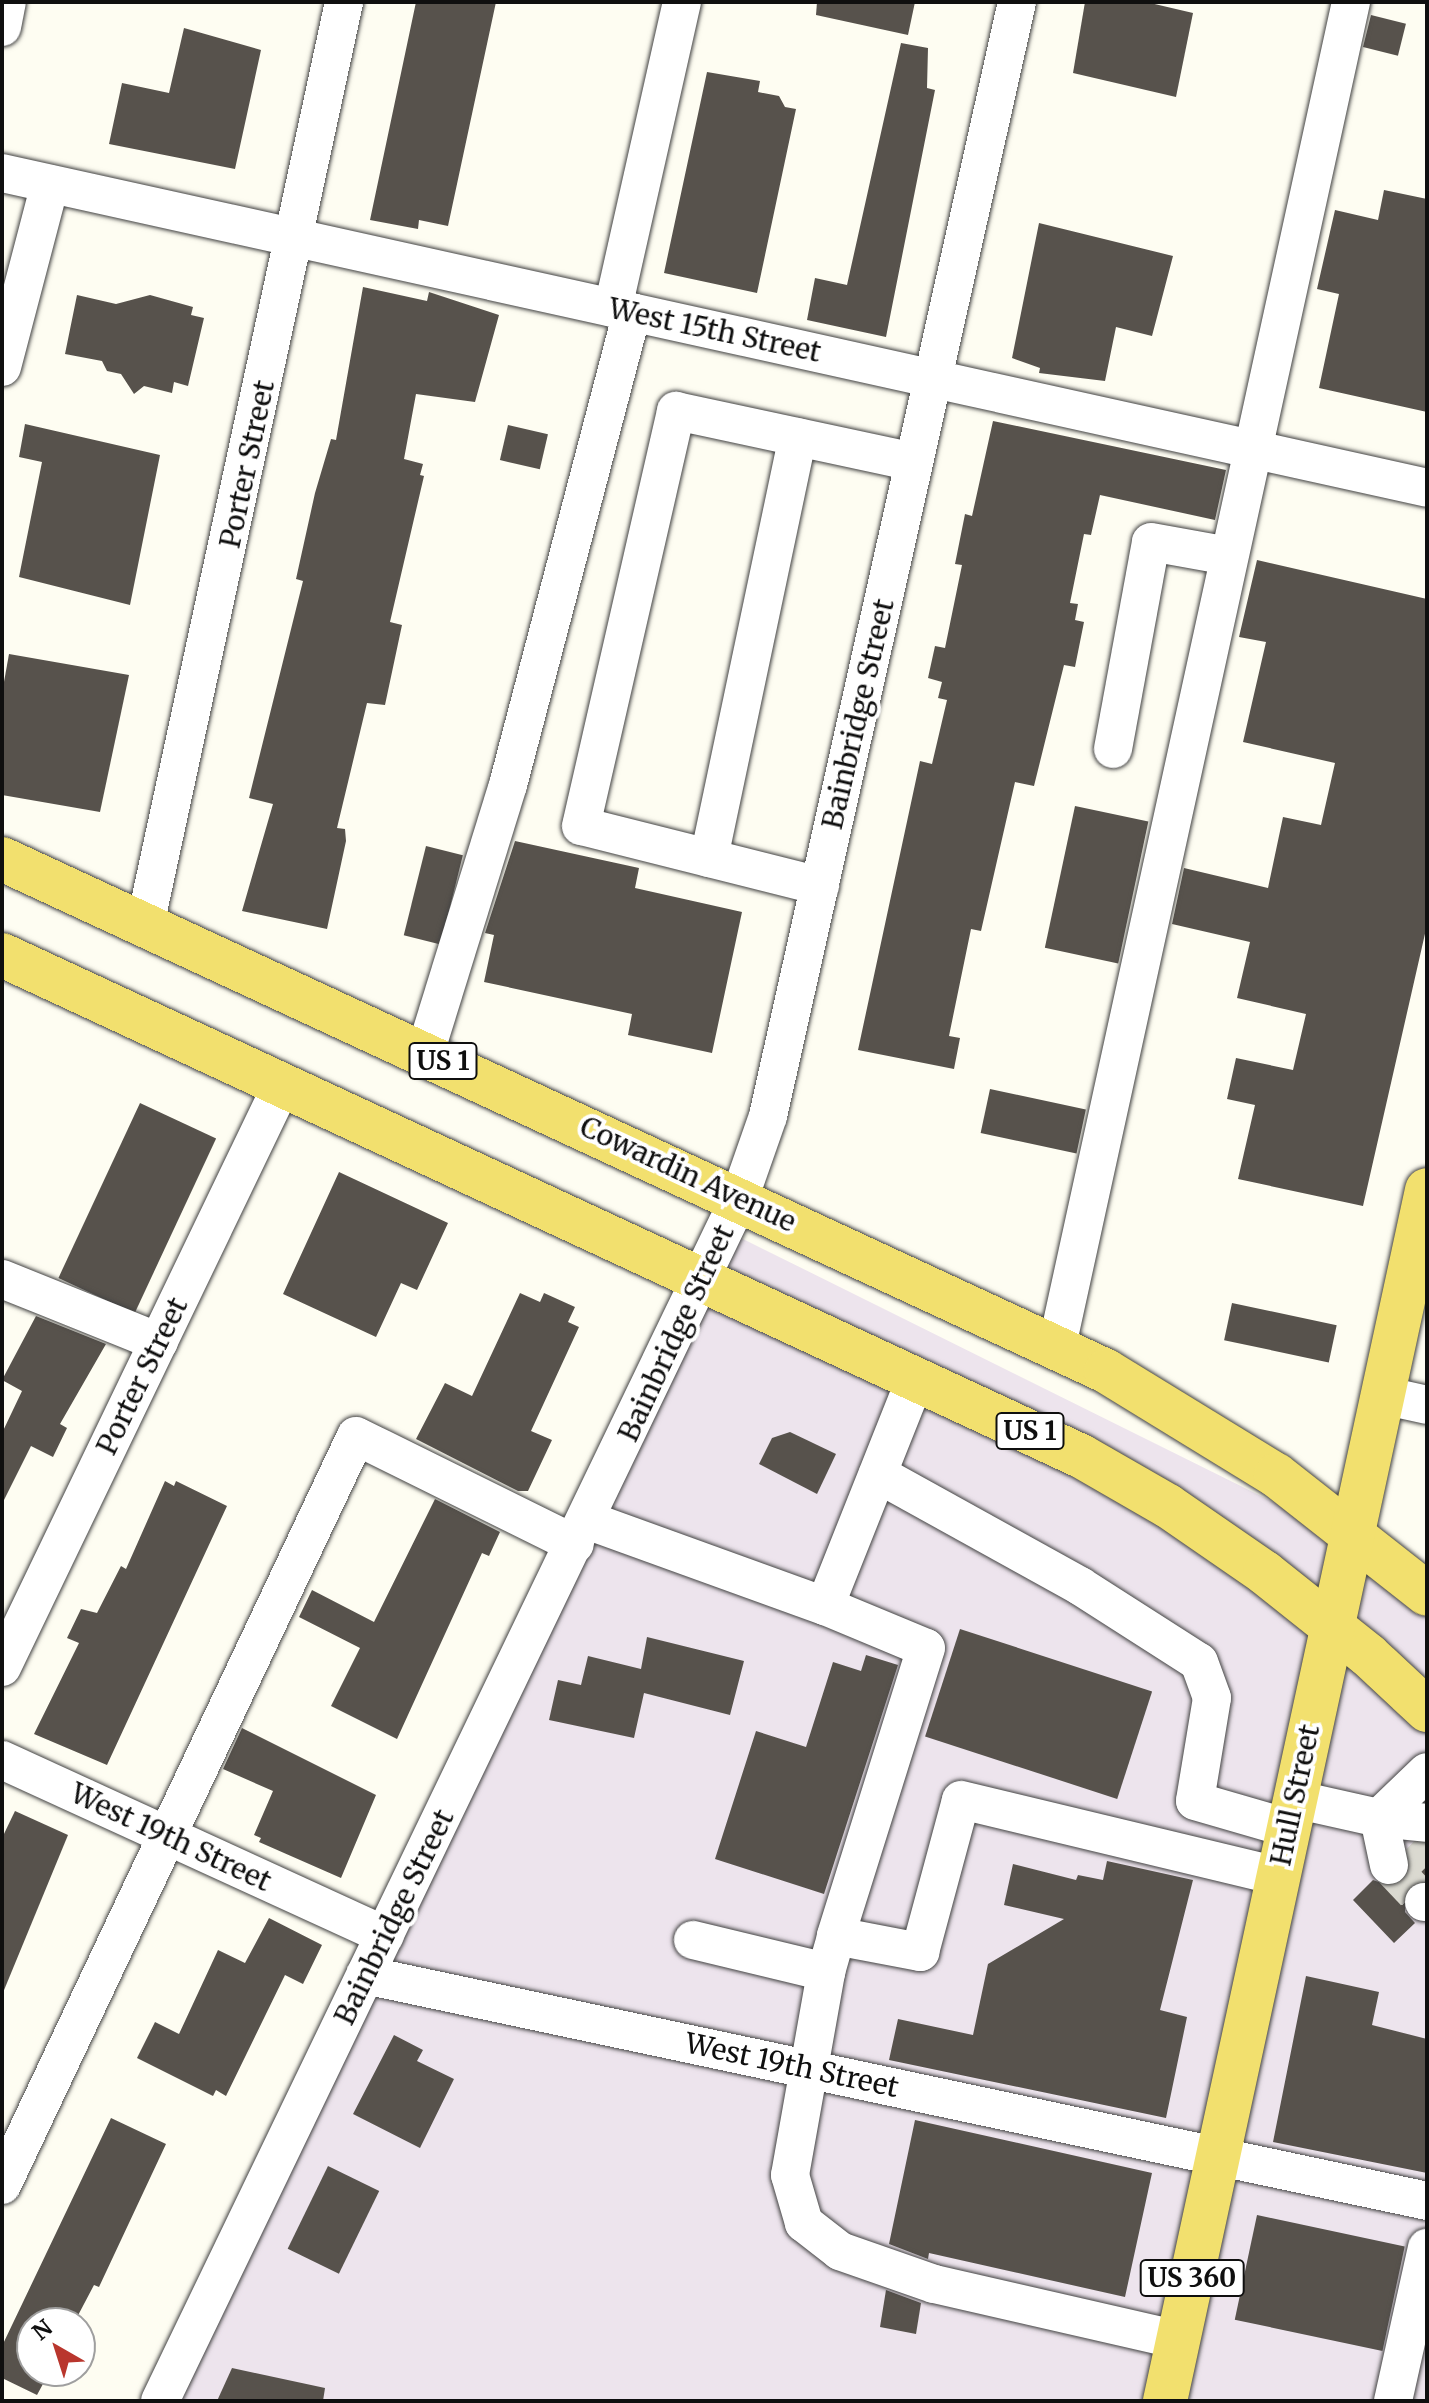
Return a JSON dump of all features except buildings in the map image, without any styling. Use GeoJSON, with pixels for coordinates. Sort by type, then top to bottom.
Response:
{"type":"FeatureCollection","features":[{"type":"Feature","properties":{"kind":"main road","name":"Cowardin Avenue"},"geometry":{"type":"LineString","coordinates":[[2,859],[1057,1346],[1213,1433],[1352,1531]]}},
{"type":"Feature","properties":{"kind":"main road","name":"US 1"},"geometry":{"type":"LineString","coordinates":[[2,955],[916,1377],[1127,1481],[1213,1536],[1331,1625],[1427,1710]]}},
{"type":"Feature","properties":{"kind":"main road","name":"Hull Street"},"geometry":{"type":"LineString","coordinates":[[1165,2401],[1427,1190]]}},
{"type":"Feature","properties":{"kind":"main road","name":"US 1"},"geometry":{"type":"LineString","coordinates":[[1352,1531],[1427,1594]]}},
{"type":"Feature","properties":{"kind":"street"},"geometry":{"type":"LineString","coordinates":[[2,27],[7,2]]}},
{"type":"Feature","properties":{"kind":"street","name":"Porter Street"},"geometry":{"type":"LineString","coordinates":[[145,925],[296,239],[344,2]]}},
{"type":"Feature","properties":{"kind":"street"},"geometry":{"type":"LineString","coordinates":[[425,1053],[508,785],[622,310],[682,2]]}},
{"type":"Feature","properties":{"kind":"street","name":"Bainbridge Street"},"geometry":{"type":"LineString","coordinates":[[160,2401],[704,1279],[739,1199],[768,1116],[1017,2]]}},
{"type":"Feature","properties":{"kind":"street"},"geometry":{"type":"LineString","coordinates":[[1057,1346],[1351,2]]}},
{"type":"Feature","properties":{"kind":"street","name":"West 15th Street"},"geometry":{"type":"LineString","coordinates":[[2,173],[1427,488]]}},
{"type":"Feature","properties":{"kind":"street"},"geometry":{"type":"LineString","coordinates":[[2,367],[50,184]]}},
{"type":"Feature","properties":{"kind":"street"},"geometry":{"type":"LineString","coordinates":[[820,886],[581,826],[676,411],[914,462]]}},
{"type":"Feature","properties":{"kind":"street"},"geometry":{"type":"LineString","coordinates":[[709,858],[798,437]]}},
{"type":"Feature","properties":{"kind":"street"},"geometry":{"type":"LineString","coordinates":[[1113,749],[1151,542],[1229,556]]}},
{"type":"Feature","properties":{"kind":"street","name":"Porter Street"},"geometry":{"type":"LineString","coordinates":[[2,1667],[282,1085]]}},
{"type":"Feature","properties":{"kind":"street"},"geometry":{"type":"LineString","coordinates":[[2,1279],[159,1342]]}},
{"type":"Feature","properties":{"kind":"street"},"geometry":{"type":"LineString","coordinates":[[825,1606],[916,1377]]}},
{"type":"Feature","properties":{"kind":"street"},"geometry":{"type":"LineString","coordinates":[[1382,1395],[1427,1405]]}},
{"type":"Feature","properties":{"kind":"street"},"geometry":{"type":"LineString","coordinates":[[2,2185],[164,1834],[356,1436],[581,1532],[825,1606],[926,1648],[826,1972],[790,2175],[804,2223],[840,2251],[934,2284],[1179,2340]]}},
{"type":"Feature","properties":{"kind":"street"},"geometry":{"type":"LineString","coordinates":[[878,1474],[1080,1586],[1199,1662],[1212,1698],[1195,1801],[1291,1814],[1379,1818],[1408,1845]]}},
{"type":"Feature","properties":{"kind":"street","name":"West 19th Street"},"geometry":{"type":"LineString","coordinates":[[2,1760],[385,1935]]}},
{"type":"Feature","properties":{"kind":"street"},"geometry":{"type":"LineString","coordinates":[[1379,1818],[1427,1772]]}},
{"type":"Feature","properties":{"kind":"street"},"geometry":{"type":"LineString","coordinates":[[836,1936],[920,1952],[961,1800],[1278,1876]]}},
{"type":"Feature","properties":{"kind":"street"},"geometry":{"type":"LineString","coordinates":[[693,1940],[826,1972]]}},
{"type":"Feature","properties":{"kind":"street","name":"West 19th Street"},"geometry":{"type":"LineString","coordinates":[[365,1975],[1427,2201]]}},
{"type":"Feature","properties":{"kind":"street"},"geometry":{"type":"LineString","coordinates":[[1393,2401],[1427,2248]]}},
{"type":"Feature","properties":{"kind":"shaded area"},"geometry":{"type":"Polygon","coordinates":[[[733,1234],[1382,1556],[1427,1602],[1427,2401],[164,2401],[733,1234]]]}},
{"type":"Feature","properties":{"kind":"tunnel"},"geometry":{"type":"LineString","coordinates":[[1408,1847],[1427,1866]]}},
{"type":"Feature","properties":{"kind":"tunnel"},"geometry":{"type":"LineString","coordinates":[[1389,1865],[1424,1902]]}}]}
